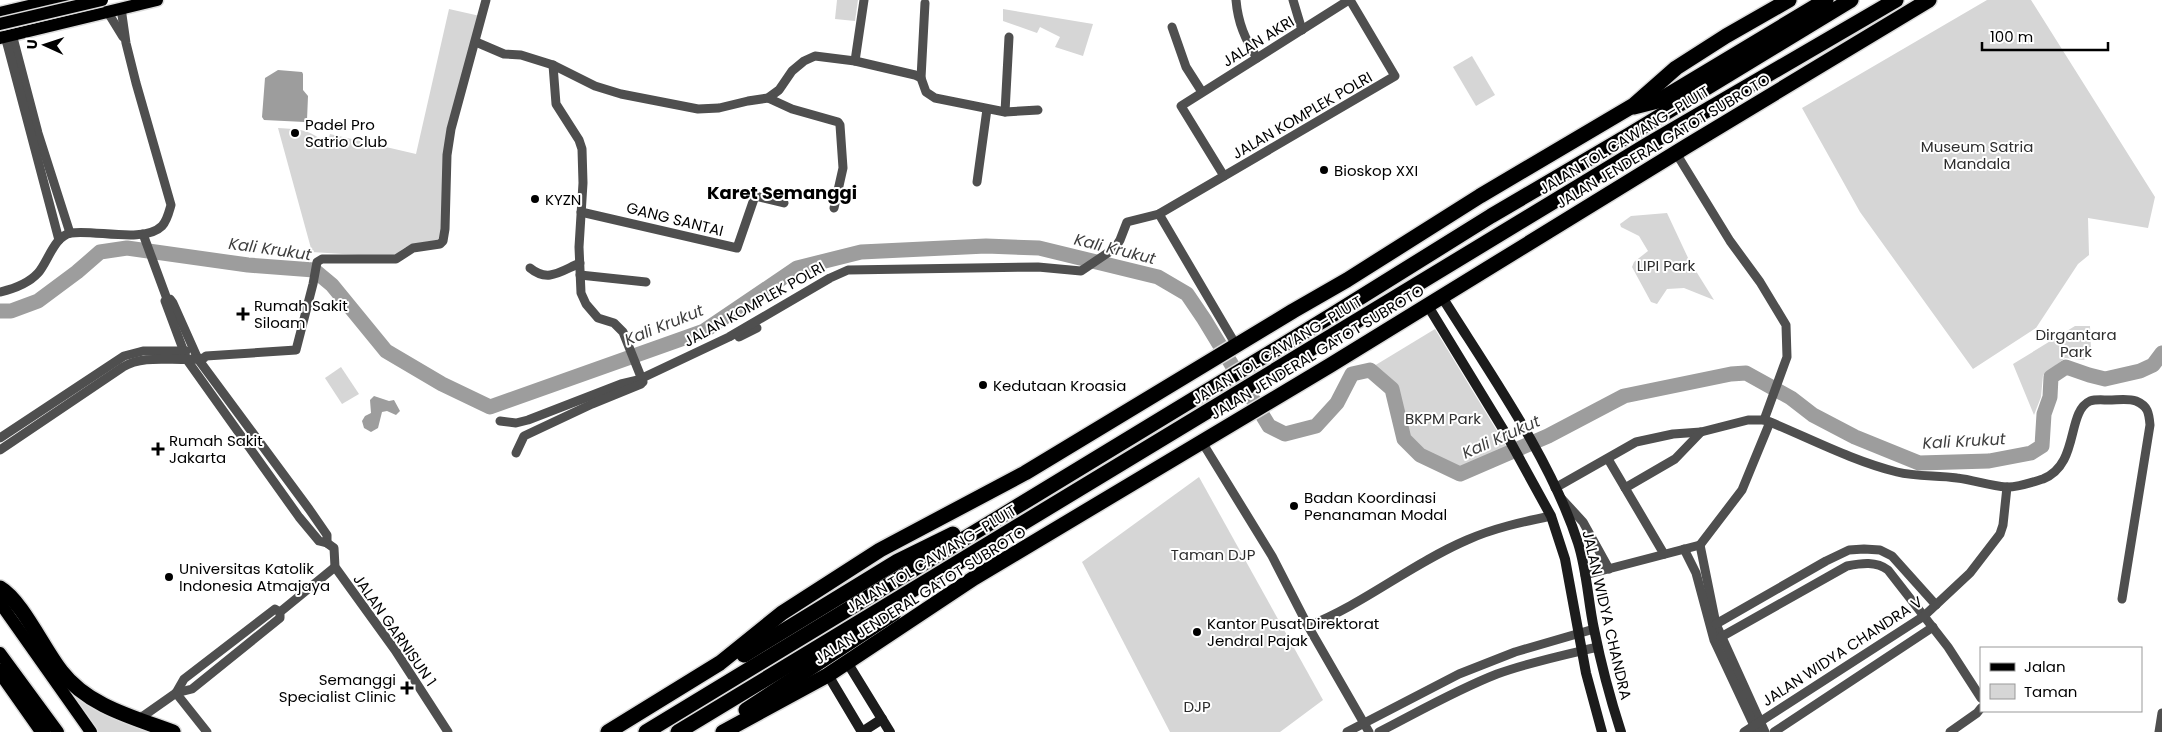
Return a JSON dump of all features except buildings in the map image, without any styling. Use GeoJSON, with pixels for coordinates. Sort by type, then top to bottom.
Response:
{"type":"FeatureCollection","features":[{"type":"Feature","properties":{"kind":"highway"},"geometry":{"type":"LineString","coordinates":[[608,732],[720,663],[782,613],[880,550],[1025,473],[1232,347],[1347,280],[1480,196],[1630,108],[1676,68],[1726,36],[1789,0]]}},
{"type":"Feature","properties":{"kind":"highway"},"geometry":{"type":"LineString","coordinates":[[1630,108],[1652,104],[1665,98],[1826,0]]}},
{"type":"Feature","properties":{"kind":"highway","name":"JALAN TOL CAWANG–PLUIT"},"geometry":{"type":"LineString","coordinates":[[646,732],[1491,216],[1629,135],[1851,0]]}},
{"type":"Feature","properties":{"kind":"highway","name":"JALAN TOL CAWANG–PLUIT"},"geometry":{"type":"LineString","coordinates":[[678,732],[1647,145],[1896,0]]}},
{"type":"Feature","properties":{"kind":"highway","name":"JALAN JENDERAL GATOT SUBROTO"},"geometry":{"type":"LineString","coordinates":[[722,732],[828,675],[974,578],[1428,306],[1929,0]]}},
{"type":"Feature","properties":{"kind":"highway"},"geometry":{"type":"LineString","coordinates":[[619,732],[898,561],[1036,493]]}},
{"type":"Feature","properties":{"kind":"highway"},"geometry":{"type":"LineString","coordinates":[[722,732],[739,715],[894,613],[934,577]]}},
{"type":"Feature","properties":{"kind":"highway"},"geometry":{"type":"LineString","coordinates":[[0,588],[17,605],[62,672],[82,693],[99,704],[173,732]]}},
{"type":"Feature","properties":{"kind":"highway"},"geometry":{"type":"LineString","coordinates":[[0,671],[43,732]]}},
{"type":"Feature","properties":{"kind":"highway"},"geometry":{"type":"LineString","coordinates":[[0,685],[34,732]]}},
{"type":"Feature","properties":{"kind":"main road"},"geometry":{"type":"LineString","coordinates":[[0,6],[24,0]]}},
{"type":"Feature","properties":{"kind":"main road"},"geometry":{"type":"LineString","coordinates":[[0,12],[54,0]]}},
{"type":"Feature","properties":{"kind":"main road"},"geometry":{"type":"LineString","coordinates":[[4,32],[70,0]]}},
{"type":"Feature","properties":{"kind":"main road"},"geometry":{"type":"LineString","coordinates":[[4,32],[105,6],[121,8],[157,0]]}},
{"type":"Feature","properties":{"kind":"main road"},"geometry":{"type":"LineString","coordinates":[[0,603],[91,732]]}},
{"type":"Feature","properties":{"kind":"main road"},"geometry":{"type":"LineString","coordinates":[[0,653],[58,732]]}},
{"type":"Feature","properties":{"kind":"street"},"geometry":{"type":"LineString","coordinates":[[0,438],[124,356],[143,351],[183,351],[200,355],[296,350],[314,284],[317,262],[327,258],[396,259],[413,248],[440,244],[443,241],[447,155],[454,117],[486,0]]}},
{"type":"Feature","properties":{"kind":"street"},"geometry":{"type":"LineString","coordinates":[[855,61],[864,0]]}},
{"type":"Feature","properties":{"kind":"street"},"geometry":{"type":"LineString","coordinates":[[1236,0],[1244,38],[1257,58]]}},
{"type":"Feature","properties":{"kind":"street"},"geometry":{"type":"LineString","coordinates":[[1293,0],[1302,30]]}},
{"type":"Feature","properties":{"kind":"street","name":"JALAN AKRI"},"geometry":{"type":"LineString","coordinates":[[1181,106],[1350,0]]}},
{"type":"Feature","properties":{"kind":"street","name":"JALAN KOMPLEK POLRI"},"geometry":{"type":"LineString","coordinates":[[500,422],[516,423],[528,420],[621,384],[642,378],[729,337],[830,278],[848,270],[1038,266],[1081,271],[1115,248],[1127,222],[1159,214],[1395,76],[1350,0]]}},
{"type":"Feature","properties":{"kind":"street"},"geometry":{"type":"LineString","coordinates":[[925,3],[921,78],[926,92],[935,98],[1005,112],[1038,110]]}},
{"type":"Feature","properties":{"kind":"street"},"geometry":{"type":"LineString","coordinates":[[105,6],[126,44]]}},
{"type":"Feature","properties":{"kind":"street"},"geometry":{"type":"LineString","coordinates":[[0,292],[21,285],[37,274],[60,240],[70,233],[144,239],[163,225],[171,205],[126,44],[121,8]]}},
{"type":"Feature","properties":{"kind":"street"},"geometry":{"type":"LineString","coordinates":[[1172,27],[1186,67],[1202,92]]}},
{"type":"Feature","properties":{"kind":"street"},"geometry":{"type":"LineString","coordinates":[[4,32],[43,162],[70,233]]}},
{"type":"Feature","properties":{"kind":"street"},"geometry":{"type":"LineString","coordinates":[[1005,112],[1009,38]]}},
{"type":"Feature","properties":{"kind":"street"},"geometry":{"type":"LineString","coordinates":[[476,42],[504,54],[521,55],[553,65],[577,78],[613,91],[698,109],[719,108],[748,100],[768,98],[779,90],[792,71],[804,61],[821,56],[898,70],[921,78]]}},
{"type":"Feature","properties":{"kind":"street"},"geometry":{"type":"LineString","coordinates":[[553,65],[556,104],[579,140],[582,149],[581,293],[586,304],[598,318],[614,324],[623,332],[642,378]]}},
{"type":"Feature","properties":{"kind":"street"},"geometry":{"type":"LineString","coordinates":[[768,98],[792,109],[838,122],[840,125],[844,168],[834,208]]}},
{"type":"Feature","properties":{"kind":"street","name":"JALAN KOMPLEK POLRI"},"geometry":{"type":"LineString","coordinates":[[1181,106],[1224,176]]}},
{"type":"Feature","properties":{"kind":"street"},"geometry":{"type":"LineString","coordinates":[[977,182],[987,109]]}},
{"type":"Feature","properties":{"kind":"street"},"geometry":{"type":"LineString","coordinates":[[1585,575],[1700,545],[1742,490],[1767,421],[1772,397],[1787,356],[1786,325],[1760,282],[1730,241],[1676,153]]}},
{"type":"Feature","properties":{"kind":"street"},"geometry":{"type":"LineString","coordinates":[[43,162],[60,240]]}},
{"type":"Feature","properties":{"kind":"street","name":"GANG SANTAI"},"geometry":{"type":"LineString","coordinates":[[582,212],[737,248],[755,196],[784,203]]}},
{"type":"Feature","properties":{"kind":"street"},"geometry":{"type":"LineString","coordinates":[[1159,214],[1232,347]]}},
{"type":"Feature","properties":{"kind":"street","name":"JALAN GARNISUN 1"},"geometry":{"type":"LineString","coordinates":[[144,239],[160,279],[167,299],[165,301],[187,360],[299,517],[319,541],[327,543],[335,550],[335,567],[395,650],[448,732]]}},
{"type":"Feature","properties":{"kind":"street"},"geometry":{"type":"LineString","coordinates":[[530,268],[538,275],[547,277],[580,263]]}},
{"type":"Feature","properties":{"kind":"street"},"geometry":{"type":"LineString","coordinates":[[580,275],[646,282]]}},
{"type":"Feature","properties":{"kind":"street","name":"JALAN WIDYA CHANDRA"},"geometry":{"type":"LineString","coordinates":[[1442,297],[1537,453],[1557,492],[1578,544],[1610,700],[1621,732]]}},
{"type":"Feature","properties":{"kind":"street","name":"JALAN GARNISUN 1"},"geometry":{"type":"LineString","coordinates":[[167,299],[170,299],[173,303],[200,355],[238,413],[327,535],[327,543]]}},
{"type":"Feature","properties":{"kind":"street","name":"JALAN WIDYA CHANDRA"},"geometry":{"type":"LineString","coordinates":[[1428,306],[1506,434],[1552,516],[1565,559],[1581,651],[1602,732]]}},
{"type":"Feature","properties":{"kind":"street"},"geometry":{"type":"LineString","coordinates":[[516,453],[524,436],[642,378],[757,328]]}},
{"type":"Feature","properties":{"kind":"street"},"geometry":{"type":"LineString","coordinates":[[1464,363],[1478,354]]}},
{"type":"Feature","properties":{"kind":"street"},"geometry":{"type":"LineString","coordinates":[[0,450],[130,363],[136,361],[187,360],[200,355]]}},
{"type":"Feature","properties":{"kind":"street"},"geometry":{"type":"LineString","coordinates":[[1609,569],[1583,522],[1557,492],[1636,442],[1673,434],[1701,432],[1748,420],[1767,421],[1864,461],[1897,472],[1957,478],[2007,487],[2042,479],[2055,473],[2068,452],[2079,412],[2086,404],[2092,400],[2133,400],[2141,404],[2148,411],[2150,425],[2122,599]]}},
{"type":"Feature","properties":{"kind":"street"},"geometry":{"type":"LineString","coordinates":[[229,420],[238,413]]}},
{"type":"Feature","properties":{"kind":"street"},"geometry":{"type":"LineString","coordinates":[[1625,488],[1675,459],[1701,432]]}},
{"type":"Feature","properties":{"kind":"street"},"geometry":{"type":"LineString","coordinates":[[246,444],[256,437]]}},
{"type":"Feature","properties":{"kind":"street"},"geometry":{"type":"LineString","coordinates":[[1202,442],[1272,556],[1308,626],[1370,732]]}},
{"type":"Feature","properties":{"kind":"street"},"geometry":{"type":"LineString","coordinates":[[1608,459],[1664,554]]}},
{"type":"Feature","properties":{"kind":"street","name":"JALAN WIDYA CHANDRA V"},"geometry":{"type":"LineString","coordinates":[[1744,732],[1756,727],[1924,616],[1936,605],[1970,573],[2000,534],[2003,525],[2007,487]]}},
{"type":"Feature","properties":{"kind":"street"},"geometry":{"type":"LineString","coordinates":[[1308,626],[1350,606],[1465,540],[1514,523],[1552,516]]}},
{"type":"Feature","properties":{"kind":"street"},"geometry":{"type":"LineString","coordinates":[[1700,545],[1716,624],[1756,727]]}},
{"type":"Feature","properties":{"kind":"street"},"geometry":{"type":"LineString","coordinates":[[1684,549],[1696,572],[1714,640],[1756,727],[1765,732]]}},
{"type":"Feature","properties":{"kind":"street"},"geometry":{"type":"LineString","coordinates":[[1716,624],[1826,561],[1849,550],[1880,550],[1892,556],[1936,605]]}},
{"type":"Feature","properties":{"kind":"street"},"geometry":{"type":"LineString","coordinates":[[1721,637],[1847,566],[1858,563],[1882,565],[1933,627],[1980,697]]}},
{"type":"Feature","properties":{"kind":"street"},"geometry":{"type":"LineString","coordinates":[[139,719],[176,693],[192,689],[280,618],[280,612],[335,567]]}},
{"type":"Feature","properties":{"kind":"street","name":"JALAN WIDYA CHANDRA V"},"geometry":{"type":"LineString","coordinates":[[1774,732],[1933,627]]}},
{"type":"Feature","properties":{"kind":"street"},"geometry":{"type":"LineString","coordinates":[[1347,732],[1459,674],[1515,652],[1594,629]]}},
{"type":"Feature","properties":{"kind":"street"},"geometry":{"type":"LineString","coordinates":[[1379,732],[1467,687],[1499,674],[1547,658],[1598,647]]}},
{"type":"Feature","properties":{"kind":"street"},"geometry":{"type":"LineString","coordinates":[[847,662],[890,732]]}},
{"type":"Feature","properties":{"kind":"street"},"geometry":{"type":"LineString","coordinates":[[828,675],[862,732],[882,719]]}},
{"type":"Feature","properties":{"kind":"street"},"geometry":{"type":"LineString","coordinates":[[176,693],[207,732]]}},
{"type":"Feature","properties":{"kind":"street"},"geometry":{"type":"LineString","coordinates":[[1950,732],[1979,711]]}},
{"type":"Feature","properties":{"kind":"street"},"geometry":{"type":"LineString","coordinates":[[2159,732],[2162,713]]}},
{"type":"Feature","properties":{"kind":"green space"},"geometry":{"type":"Polygon","coordinates":[[[837,0],[858,0],[855,21],[835,19],[837,0]]]}},
{"type":"Feature","properties":{"kind":"green space","name":"Museum Satria Mandala"},"geometry":{"type":"Polygon","coordinates":[[[1987,0],[2031,0],[2155,197],[2148,228],[2088,218],[2089,255],[2078,264],[2036,328],[1973,369],[1860,212],[1802,108],[1987,0]]]}},
{"type":"Feature","properties":{"kind":"green space","name":"Padel Pro Satrio Club"},"geometry":{"type":"Polygon","coordinates":[[[449,9],[480,16],[456,104],[441,240],[405,247],[397,255],[374,256],[312,252],[278,128],[310,133],[327,145],[330,134],[416,154],[449,9]]]}},
{"type":"Feature","properties":{"kind":"green space"},"geometry":{"type":"Polygon","coordinates":[[[1003,9],[1093,24],[1083,56],[1055,47],[1060,37],[1040,27],[1037,33],[1003,21],[1003,9]]]}},
{"type":"Feature","properties":{"kind":"green space"},"geometry":{"type":"Polygon","coordinates":[[[1472,56],[1495,95],[1476,106],[1453,67],[1472,56]]]}},
{"type":"Feature","properties":{"kind":"green space","name":"LIPI Park"},"geometry":{"type":"Polygon","coordinates":[[[1667,213],[1689,260],[1714,300],[1684,288],[1667,289],[1657,304],[1651,302],[1632,267],[1634,262],[1648,251],[1639,236],[1621,227],[1620,224],[1631,216],[1667,213]]]}},
{"type":"Feature","properties":{"kind":"green space","name":"Dirgantara Park"},"geometry":{"type":"Polygon","coordinates":[[[2075,326],[2090,326],[2091,350],[2084,360],[2065,358],[2043,375],[2041,397],[2034,415],[2013,364],[2075,326]]]}},
{"type":"Feature","properties":{"kind":"green space","name":"BKPM Park"},"geometry":{"type":"Polygon","coordinates":[[[1435,329],[1508,449],[1461,470],[1422,451],[1408,437],[1397,386],[1374,366],[1435,329]]]}},
{"type":"Feature","properties":{"kind":"green space"},"geometry":{"type":"Polygon","coordinates":[[[341,367],[359,394],[342,404],[325,378],[341,367]]]}},
{"type":"Feature","properties":{"kind":"green space","name":"Kantor Pusat Direktorat Jendral Pajak"},"geometry":{"type":"Polygon","coordinates":[[[1199,477],[1323,700],[1280,732],[1170,732],[1082,562],[1199,477]]]}},
{"type":"Feature","properties":{"kind":"green space"},"geometry":{"type":"Polygon","coordinates":[[[72,696],[157,732],[98,732],[72,696]]]}},
{"type":"Feature","properties":{"kind":"shaded area"},"geometry":{"type":"Polygon","coordinates":[[[278,70],[302,72],[303,90],[308,96],[307,120],[305,122],[264,120],[262,117],[265,78],[278,70]]]}},
{"type":"Feature","properties":{"kind":"shaded area"},"geometry":{"type":"Polygon","coordinates":[[[374,396],[389,401],[394,400],[400,411],[396,415],[387,411],[382,412],[378,428],[371,432],[364,428],[362,421],[365,416],[371,413],[370,400],[374,396]]]}},
{"type":"Feature","properties":{"kind":"waterway","name":"Kali Krukut"},"geometry":{"type":"LineString","coordinates":[[0,311],[11,311],[38,301],[100,252],[127,248],[248,265],[314,270],[332,285],[386,351],[442,384],[490,407],[704,331],[797,268],[861,252],[986,246],[1039,248],[1158,277],[1187,294],[1269,426],[1285,434],[1316,426],[1337,403],[1352,374],[1370,370],[1392,389],[1404,439],[1420,455],[1460,474],[1548,436],[1624,396],[1731,374],[1746,373],[1791,398],[1813,415],[1855,437],[1919,463],[1989,461],[2031,453],[2042,446],[2044,414],[2050,397],[2051,377],[2066,367],[2105,379],[2140,371],[2153,365],[2162,353]]}},
{"type":"Feature","properties":{"kind":"place","name":"Padel Pro Satrio Club"},"geometry":{"type":"Point","coordinates":[295,133]}},
{"type":"Feature","properties":{"kind":"place","name":"Bioskop XXI"},"geometry":{"type":"Point","coordinates":[1324,170]}},
{"type":"Feature","properties":{"kind":"place","name":"KYZN"},"geometry":{"type":"Point","coordinates":[535,199]}},
{"type":"Feature","properties":{"kind":"place","name":"Rumah Sakit Siloam"},"geometry":{"type":"Point","coordinates":[243,314]}},
{"type":"Feature","properties":{"kind":"place","name":"Kedutaan Kroasia"},"geometry":{"type":"Point","coordinates":[983,385]}},
{"type":"Feature","properties":{"kind":"place","name":"Rumah Sakit Jakarta"},"geometry":{"type":"Point","coordinates":[158,449]}},
{"type":"Feature","properties":{"kind":"place","name":"Badan Koordinasi Penanaman Modal"},"geometry":{"type":"Point","coordinates":[1294,506]}},
{"type":"Feature","properties":{"kind":"place","name":"Universitas Katolik Indonesia Atmajaya"},"geometry":{"type":"Point","coordinates":[169,577]}},
{"type":"Feature","properties":{"kind":"place","name":"Kantor Pusat Direktorat Jendral Pajak"},"geometry":{"type":"Point","coordinates":[1197,632]}},
{"type":"Feature","properties":{"kind":"place","name":"Semanggi Specialist Clinic"},"geometry":{"type":"Point","coordinates":[407,688]}},
{"type":"Feature","properties":{"kind":"district","name":"Karet Semanggi"},"geometry":{"type":"Point","coordinates":[782,192]}},
{"type":"Feature","properties":{"kind":"park label","name":"Taman DJP"},"geometry":{"type":"Point","coordinates":[1213,554]}},
{"type":"Feature","properties":{"kind":"park label","name":"DJP"},"geometry":{"type":"Point","coordinates":[1197,706]}}]}
